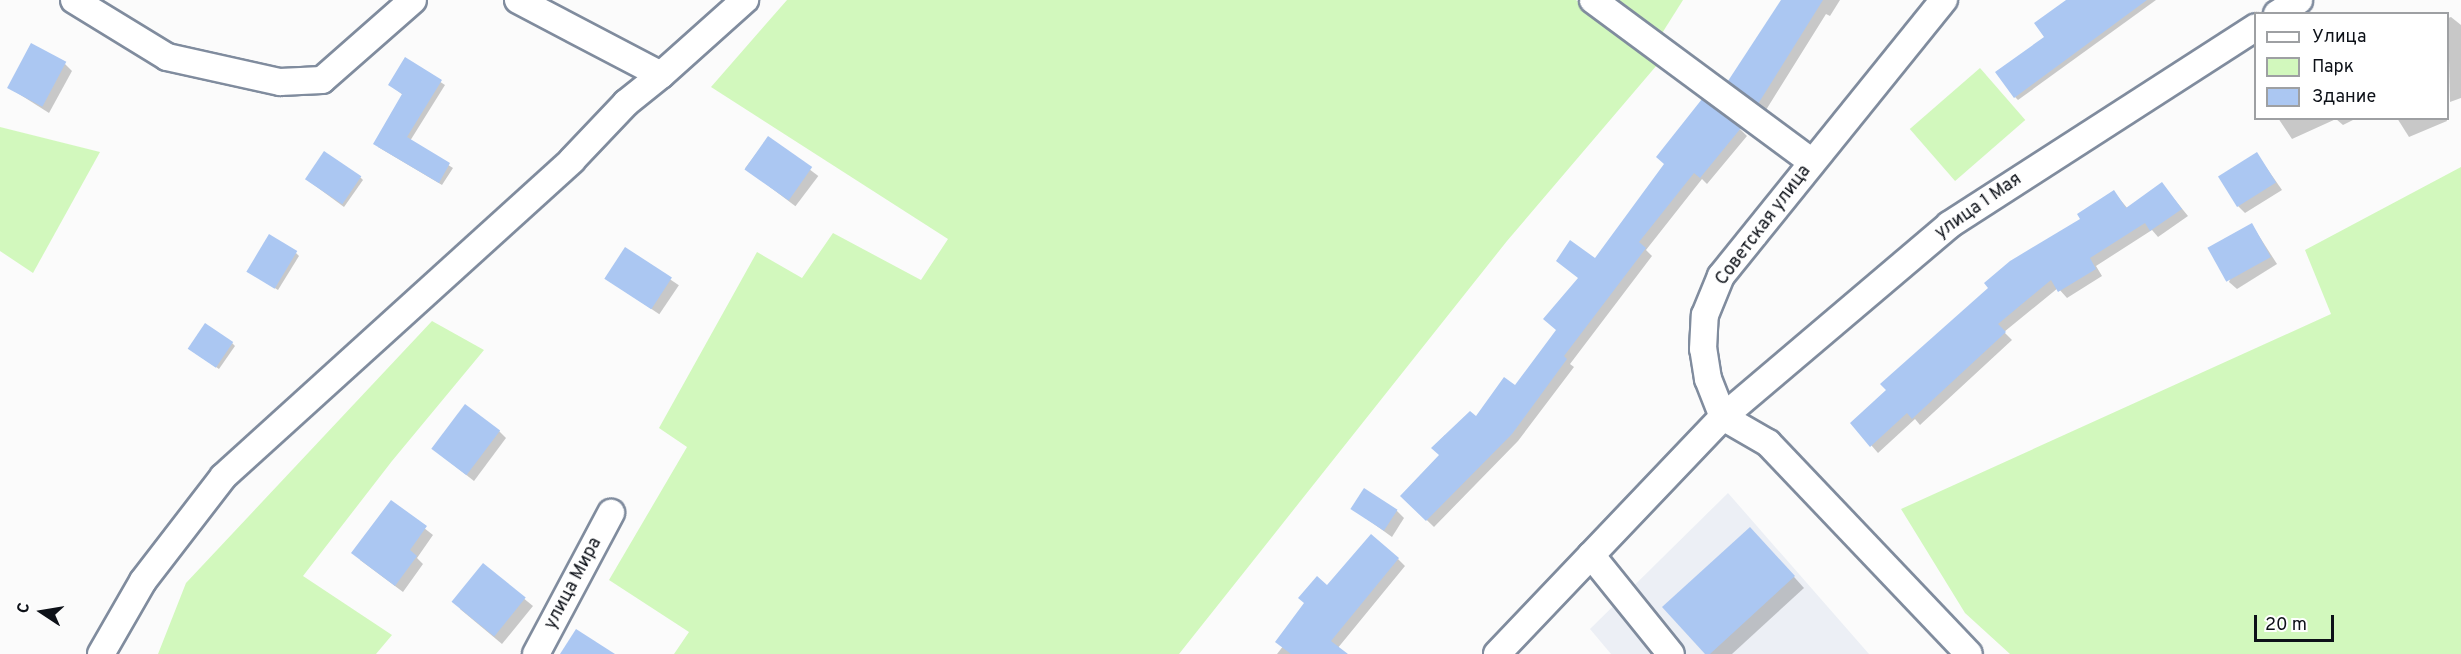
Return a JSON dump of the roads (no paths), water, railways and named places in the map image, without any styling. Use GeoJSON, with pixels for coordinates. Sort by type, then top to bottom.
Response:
{"type":"FeatureCollection","features":[{"type":"Feature","properties":{"kind":"street"},"geometry":{"type":"LineString","coordinates":[[74,0],[167,57],[280,82],[322,80],[413,0]]}},
{"type":"Feature","properties":{"kind":"street"},"geometry":{"type":"LineString","coordinates":[[518,0],[661,75]]}},
{"type":"Feature","properties":{"kind":"street"},"geometry":{"type":"LineString","coordinates":[[101,654],[143,581],[223,477],[661,75],[746,0]]}},
{"type":"Feature","properties":{"kind":"street"},"geometry":{"type":"LineString","coordinates":[[1593,0],[1812,162]]}},
{"type":"Feature","properties":{"kind":"street","name":"Советская улица"},"geometry":{"type":"LineString","coordinates":[[1724,417],[1708,379],[1703,350],[1705,315],[1721,276],[1944,0]]}},
{"type":"Feature","properties":{"kind":"street"},"geometry":{"type":"LineString","coordinates":[[2280,12],[2299,0]]}},
{"type":"Feature","properties":{"kind":"street","name":"улица 1 Мая"},"geometry":{"type":"LineString","coordinates":[[1724,417],[1949,225],[2254,28]]}},
{"type":"Feature","properties":{"kind":"street"},"geometry":{"type":"LineString","coordinates":[[1497,654],[1724,417],[1768,443],[1969,654]]}},
{"type":"Feature","properties":{"kind":"street","name":"улица Мира"},"geometry":{"type":"LineString","coordinates":[[536,654],[611,513]]}},
{"type":"Feature","properties":{"kind":"street"},"geometry":{"type":"LineString","coordinates":[[1590,555],[1671,654]]}}]}
